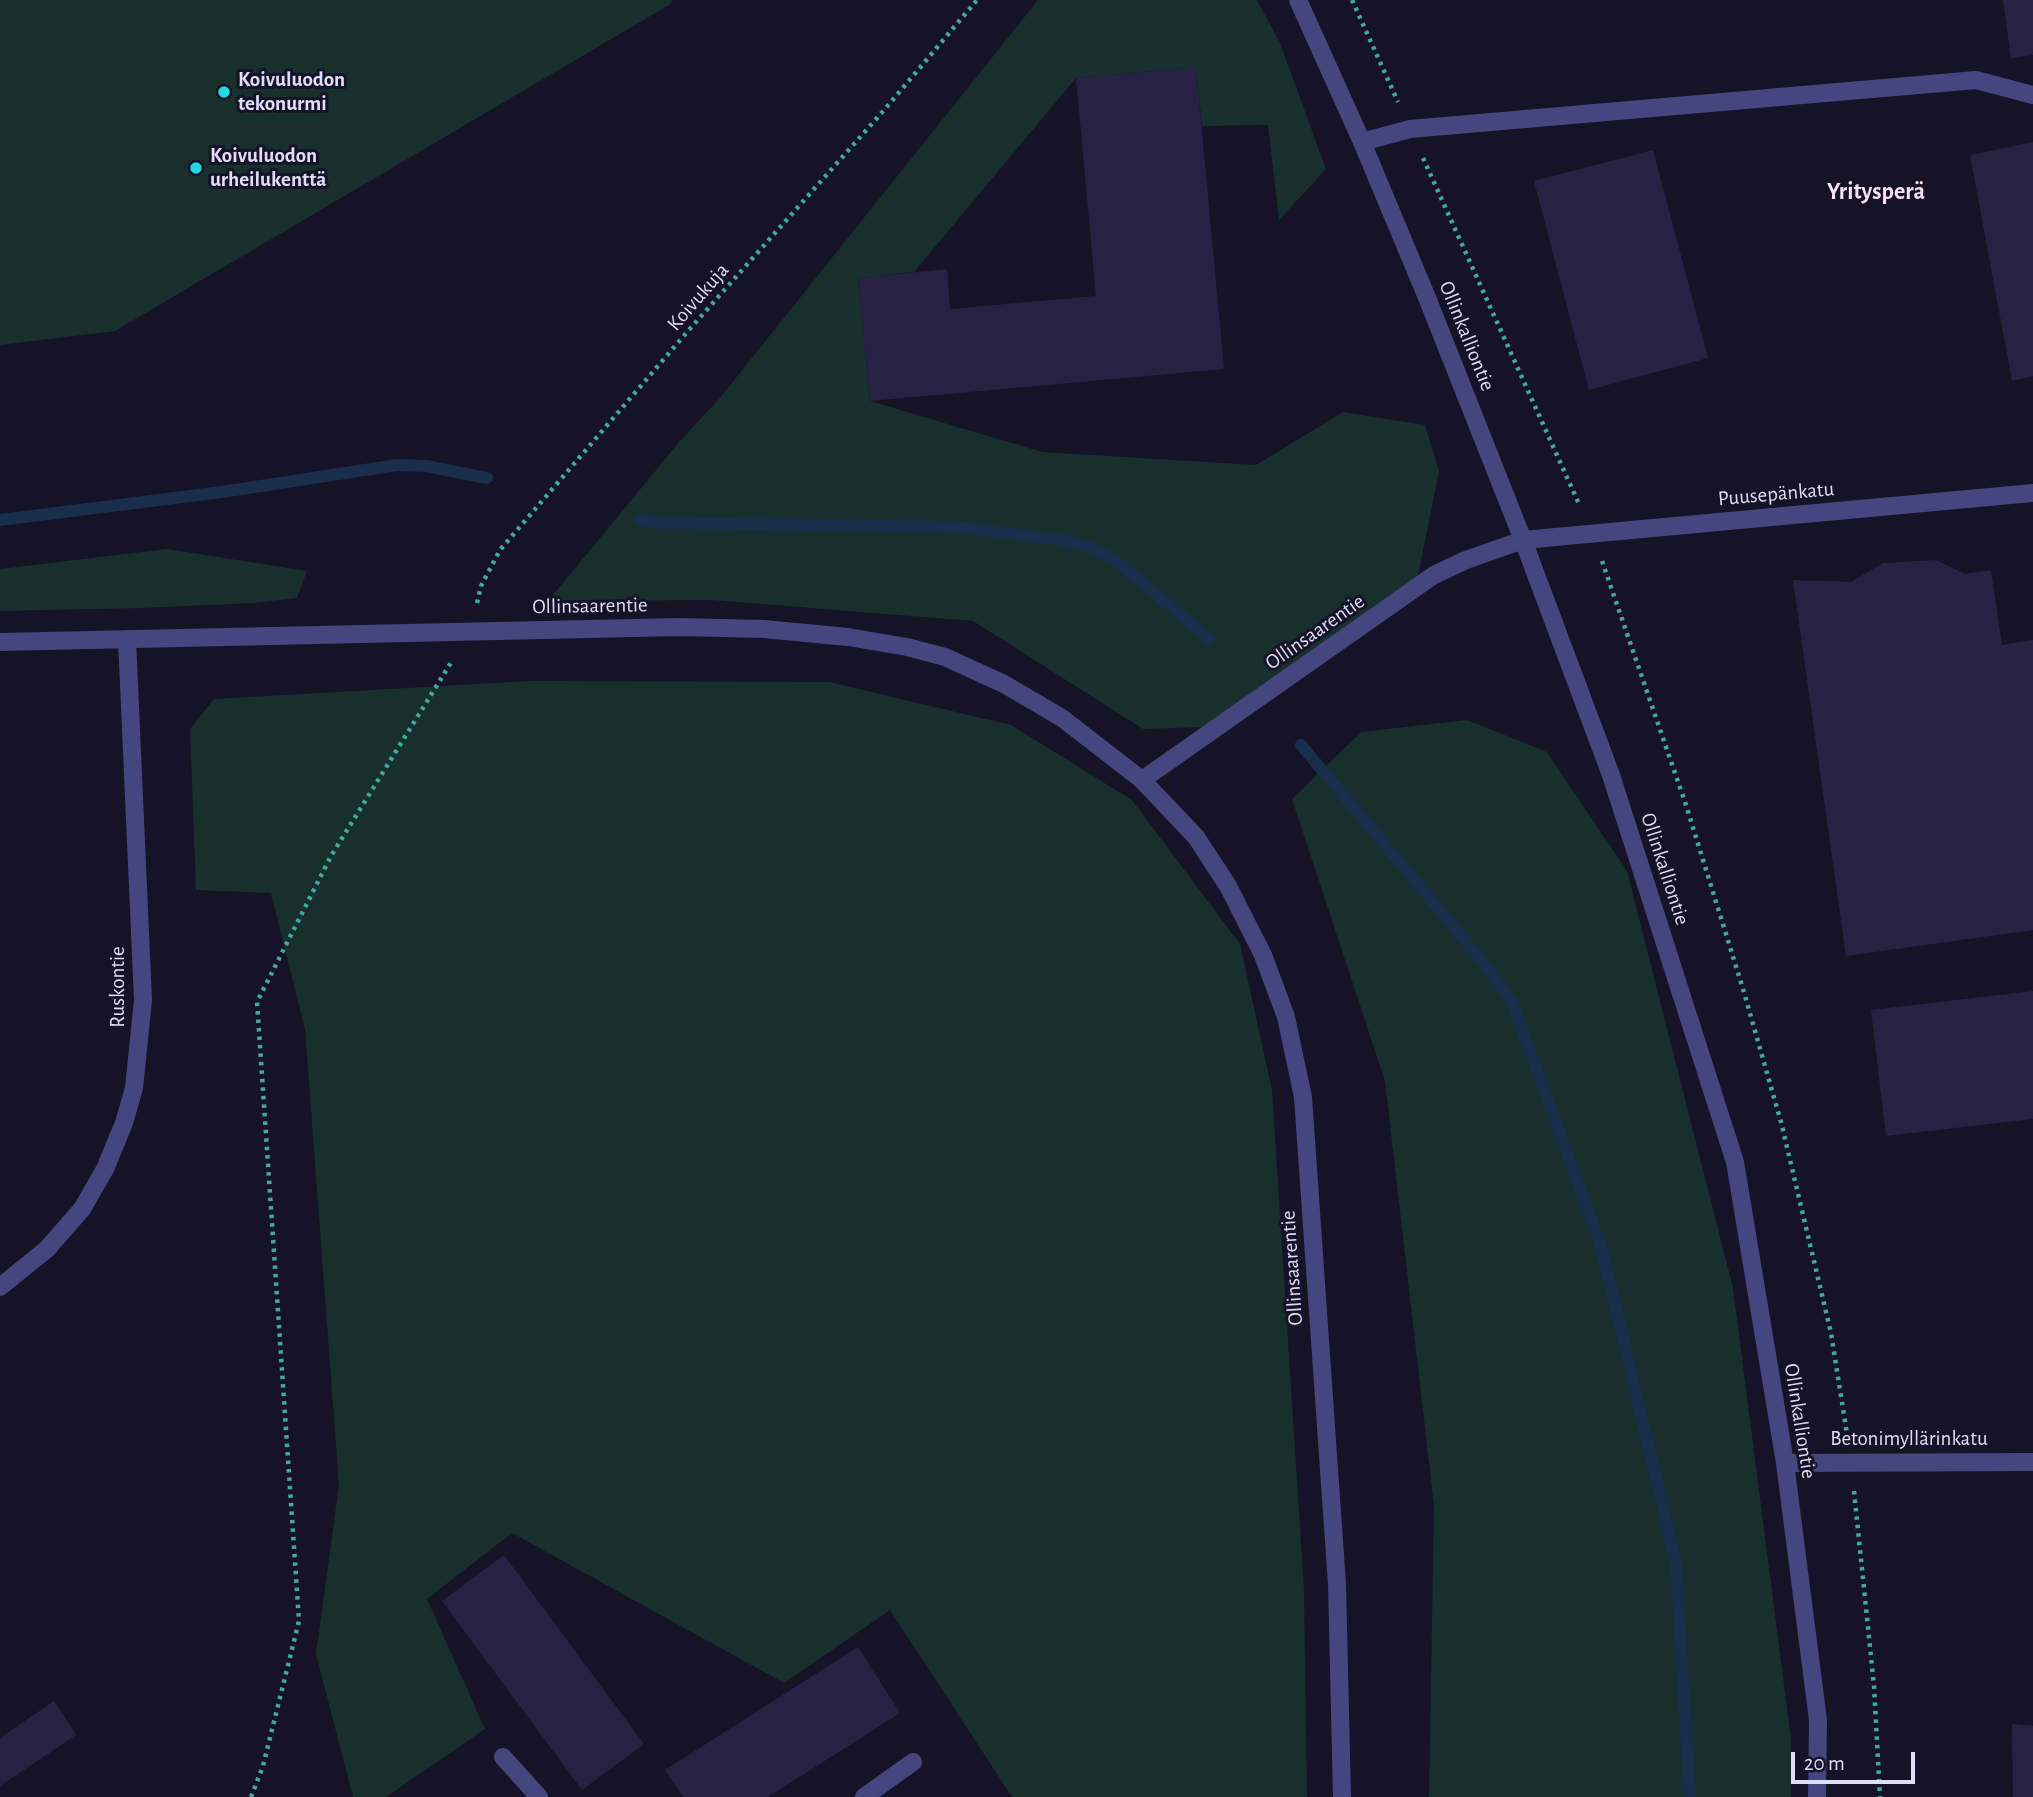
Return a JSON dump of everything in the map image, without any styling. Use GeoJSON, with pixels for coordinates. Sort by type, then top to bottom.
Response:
{"type":"FeatureCollection","features":[{"type":"Feature","properties":{"kind":"street","name":"Ollinkalliontie"},"geometry":{"type":"LineString","coordinates":[[1298,0],[1362,142],[1428,300],[1523,540],[1611,775],[1735,1162],[1785,1462],[1818,1720],[1817,1797]]}},
{"type":"Feature","properties":{"kind":"street"},"geometry":{"type":"LineString","coordinates":[[1362,142],[1410,129],[1976,80],[2033,95]]}},
{"type":"Feature","properties":{"kind":"street","name":"Puusepänkatu"},"geometry":{"type":"LineString","coordinates":[[1523,540],[2033,493]]}},
{"type":"Feature","properties":{"kind":"street","name":"Ollinsaarentie"},"geometry":{"type":"LineString","coordinates":[[1142,780],[1434,575],[1466,560],[1523,540]]}},
{"type":"Feature","properties":{"kind":"street","name":"Ollinsaarentie"},"geometry":{"type":"LineString","coordinates":[[0,642],[679,627],[764,629],[848,637],[907,647],[945,657],[1004,684],[1062,718],[1142,780],[1196,836],[1228,886],[1263,955],[1286,1017],[1303,1097],[1337,1584],[1342,1797]]}},
{"type":"Feature","properties":{"kind":"street","name":"Ruskontie"},"geometry":{"type":"LineString","coordinates":[[0,1287],[47,1249],[82,1209],[105,1169],[124,1124],[134,1088],[144,1000],[127,639]]}},
{"type":"Feature","properties":{"kind":"street","name":"Betonimyllärinkatu"},"geometry":{"type":"LineString","coordinates":[[1785,1462],[2033,1462]]}},
{"type":"Feature","properties":{"kind":"street"},"geometry":{"type":"LineString","coordinates":[[503,1757],[539,1797]]}},
{"type":"Feature","properties":{"kind":"street"},"geometry":{"type":"LineString","coordinates":[[864,1797],[913,1762]]}},
{"type":"Feature","properties":{"kind":"path","name":"Koivukuja"},"geometry":{"type":"LineString","coordinates":[[251,1797],[263,1766],[299,1621],[257,1002],[331,856],[471,631],[481,586],[500,550],[688,331],[886,109],[976,0]]}},
{"type":"Feature","properties":{"kind":"green space","name":"Koivuluodon tekonurmi"},"geometry":{"type":"Polygon","coordinates":[[[0,0],[673,0],[669,5],[115,331],[0,345],[0,0]]]}},
{"type":"Feature","properties":{"kind":"green space"},"geometry":{"type":"Polygon","coordinates":[[[1038,0],[1257,0],[1280,43],[1326,169],[1279,220],[1268,125],[1202,126],[1196,67],[1076,78],[914,272],[858,278],[870,401],[1042,452],[1256,465],[1343,412],[1425,425],[1439,471],[1417,580],[1205,727],[1143,729],[973,621],[712,600],[548,601],[680,441],[719,399],[1038,0]]]}},
{"type":"Feature","properties":{"kind":"green space"},"geometry":{"type":"Polygon","coordinates":[[[167,549],[307,571],[297,598],[253,603],[143,608],[0,611],[0,569],[167,549]]]}},
{"type":"Feature","properties":{"kind":"green space"},"geometry":{"type":"Polygon","coordinates":[[[530,681],[829,682],[1011,725],[1132,800],[1240,944],[1272,1090],[1304,1591],[1307,1797],[1012,1797],[890,1610],[784,1683],[512,1533],[427,1599],[485,1729],[386,1797],[353,1797],[316,1654],[339,1485],[305,1029],[271,893],[196,890],[190,729],[214,699],[530,681]]]}},
{"type":"Feature","properties":{"kind":"green space"},"geometry":{"type":"Polygon","coordinates":[[[1467,720],[1547,752],[1627,871],[1733,1288],[1791,1739],[1791,1797],[1429,1797],[1434,1506],[1385,1081],[1292,799],[1361,732],[1467,720]]]}},
{"type":"Feature","properties":{"kind":"building"},"geometry":{"type":"Polygon","coordinates":[[[2003,0],[2033,0],[2033,55],[2011,58],[2003,0]]]}},
{"type":"Feature","properties":{"kind":"building"},"geometry":{"type":"Polygon","coordinates":[[[1196,67],[1224,369],[870,401],[858,278],[947,269],[950,309],[1096,296],[1076,78],[1196,67]]]}},
{"type":"Feature","properties":{"kind":"building"},"geometry":{"type":"Polygon","coordinates":[[[2033,142],[2033,376],[2012,381],[1970,155],[2033,142]]]}},
{"type":"Feature","properties":{"kind":"building"},"geometry":{"type":"Polygon","coordinates":[[[1653,150],[1708,358],[1589,390],[1534,181],[1653,150]]]}},
{"type":"Feature","properties":{"kind":"building"},"geometry":{"type":"Polygon","coordinates":[[[1936,560],[1965,574],[1991,570],[2002,645],[2033,640],[2033,930],[1846,956],[1793,580],[1851,582],[1883,563],[1936,560]]]}},
{"type":"Feature","properties":{"kind":"building"},"geometry":{"type":"Polygon","coordinates":[[[2033,991],[2033,1119],[1886,1136],[1871,1010],[2033,991]]]}},
{"type":"Feature","properties":{"kind":"building"},"geometry":{"type":"Polygon","coordinates":[[[504,1555],[644,1744],[582,1790],[442,1601],[504,1555]]]}},
{"type":"Feature","properties":{"kind":"building"},"geometry":{"type":"Polygon","coordinates":[[[858,1647],[900,1713],[768,1797],[683,1797],[665,1770],[858,1647]]]}},
{"type":"Feature","properties":{"kind":"building"},"geometry":{"type":"Polygon","coordinates":[[[54,1701],[76,1735],[0,1786],[0,1738],[54,1701]]]}},
{"type":"Feature","properties":{"kind":"building"},"geometry":{"type":"Polygon","coordinates":[[[2012,1724],[2033,1726],[2033,1797],[2013,1797],[2012,1724]]]}},
{"type":"Feature","properties":{"kind":"waterway"},"geometry":{"type":"LineString","coordinates":[[0,520],[222,492],[397,465],[426,466],[487,478]]}},
{"type":"Feature","properties":{"kind":"waterway"},"geometry":{"type":"LineString","coordinates":[[640,520],[659,523],[957,527],[1061,540],[1087,546],[1115,560],[1209,639]]}},
{"type":"Feature","properties":{"kind":"waterway"},"geometry":{"type":"LineString","coordinates":[[1301,745],[1478,956],[1512,1002],[1602,1249],[1676,1563],[1690,1797]]}},
{"type":"Feature","properties":{"kind":"place","name":"Koivuluodon tekonurmi"},"geometry":{"type":"Point","coordinates":[224,92]}},
{"type":"Feature","properties":{"kind":"place","name":"Koivuluodon urheilukenttä"},"geometry":{"type":"Point","coordinates":[196,168]}},
{"type":"Feature","properties":{"kind":"district","name":"Yritysperä"},"geometry":{"type":"Point","coordinates":[1876,192]}}]}
